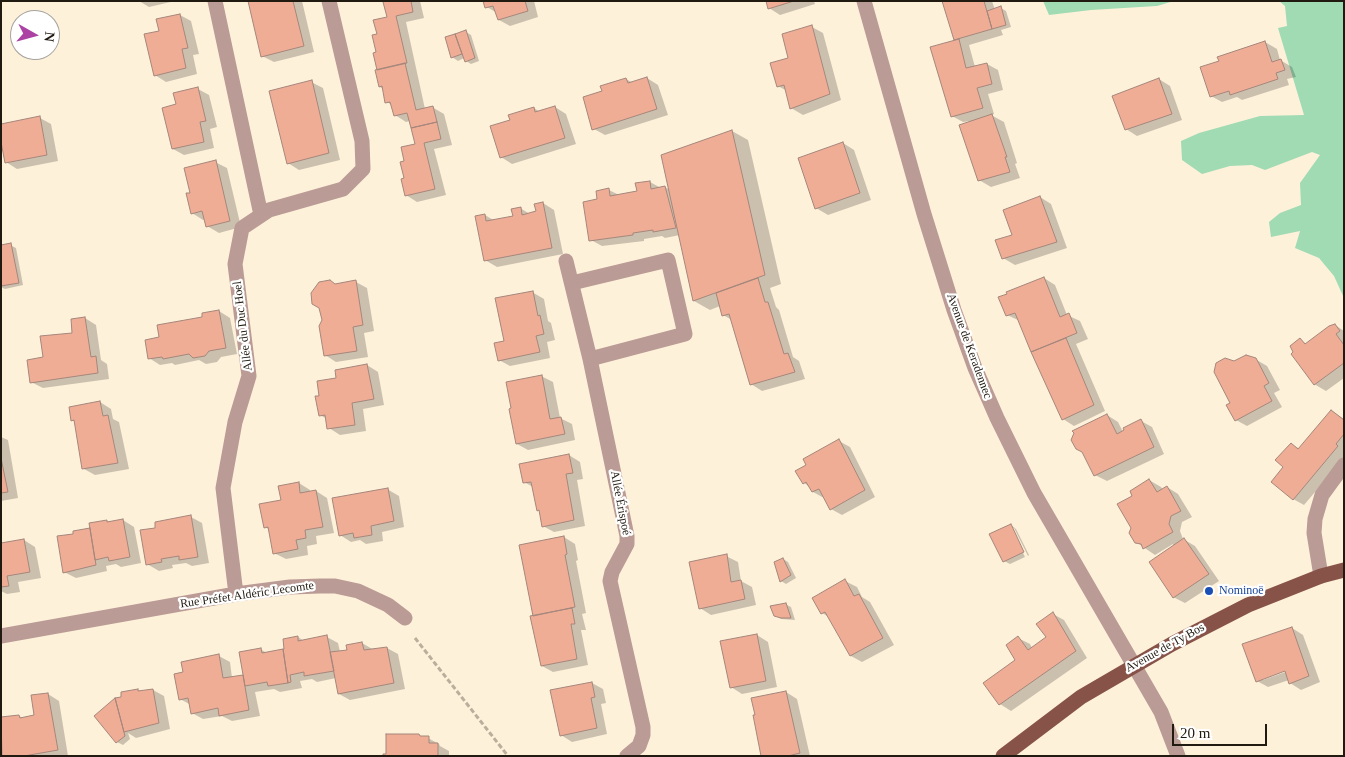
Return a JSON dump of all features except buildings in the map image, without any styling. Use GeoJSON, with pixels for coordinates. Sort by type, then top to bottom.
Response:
{"type":"FeatureCollection","features":[{"type":"Feature","properties":{"kind":"main road","name":"Avenue de Ty Bos"},"geometry":{"type":"LineString","coordinates":[[1003,756],[1081,697],[1134,665],[1248,605],[1321,576],[1344,570]]}},
{"type":"Feature","properties":{"kind":"street"},"geometry":{"type":"LineString","coordinates":[[215,1],[261,215]]}},
{"type":"Feature","properties":{"kind":"street","name":"Allée du Duc Hoel"},"geometry":{"type":"LineString","coordinates":[[236,594],[223,488],[235,422],[249,376],[235,264],[242,228],[268,210],[342,189],[362,169],[362,141],[329,1]]}},
{"type":"Feature","properties":{"kind":"street","name":"Avenue de Keradennec"},"geometry":{"type":"LineString","coordinates":[[864,1],[924,214],[954,310],[975,368],[1034,493],[1161,712],[1178,756]]}},
{"type":"Feature","properties":{"kind":"street"},"geometry":{"type":"LineString","coordinates":[[572,283],[668,260],[685,334],[590,359]]}},
{"type":"Feature","properties":{"kind":"street","name":"Allée Érispoé"},"geometry":{"type":"LineString","coordinates":[[566,261],[590,359],[627,536],[627,544],[612,572],[610,581],[643,735],[639,746],[627,756]]}},
{"type":"Feature","properties":{"kind":"street"},"geometry":{"type":"LineString","coordinates":[[1321,576],[1314,533],[1315,519],[1322,495],[1344,466]]}},
{"type":"Feature","properties":{"kind":"street","name":"Rue Préfet Aldéric Lecomte"},"geometry":{"type":"LineString","coordinates":[[1,636],[236,594],[290,587],[335,586],[352,589],[372,597],[405,618]]}},
{"type":"Feature","properties":{"kind":"path"},"geometry":{"type":"LineString","coordinates":[[405,618],[407,628],[508,756]]}},
{"type":"Feature","properties":{"kind":"green space"},"geometry":{"type":"Polygon","coordinates":[[[1043,1],[1174,1],[1157,6],[1049,15],[1043,1]]]}},
{"type":"Feature","properties":{"kind":"green space"},"geometry":{"type":"Polygon","coordinates":[[[1279,1],[1344,1],[1344,298],[1334,276],[1319,258],[1295,248],[1300,231],[1271,237],[1269,222],[1280,213],[1301,205],[1300,183],[1320,155],[1312,152],[1265,170],[1252,165],[1230,166],[1202,174],[1182,160],[1181,141],[1199,133],[1260,116],[1304,115],[1278,28],[1287,26],[1285,6],[1279,1]]]}},
{"type":"Feature","properties":{"kind":"place","name":"Nominoë"},"geometry":{"type":"Point","coordinates":[1209,591]}}]}
